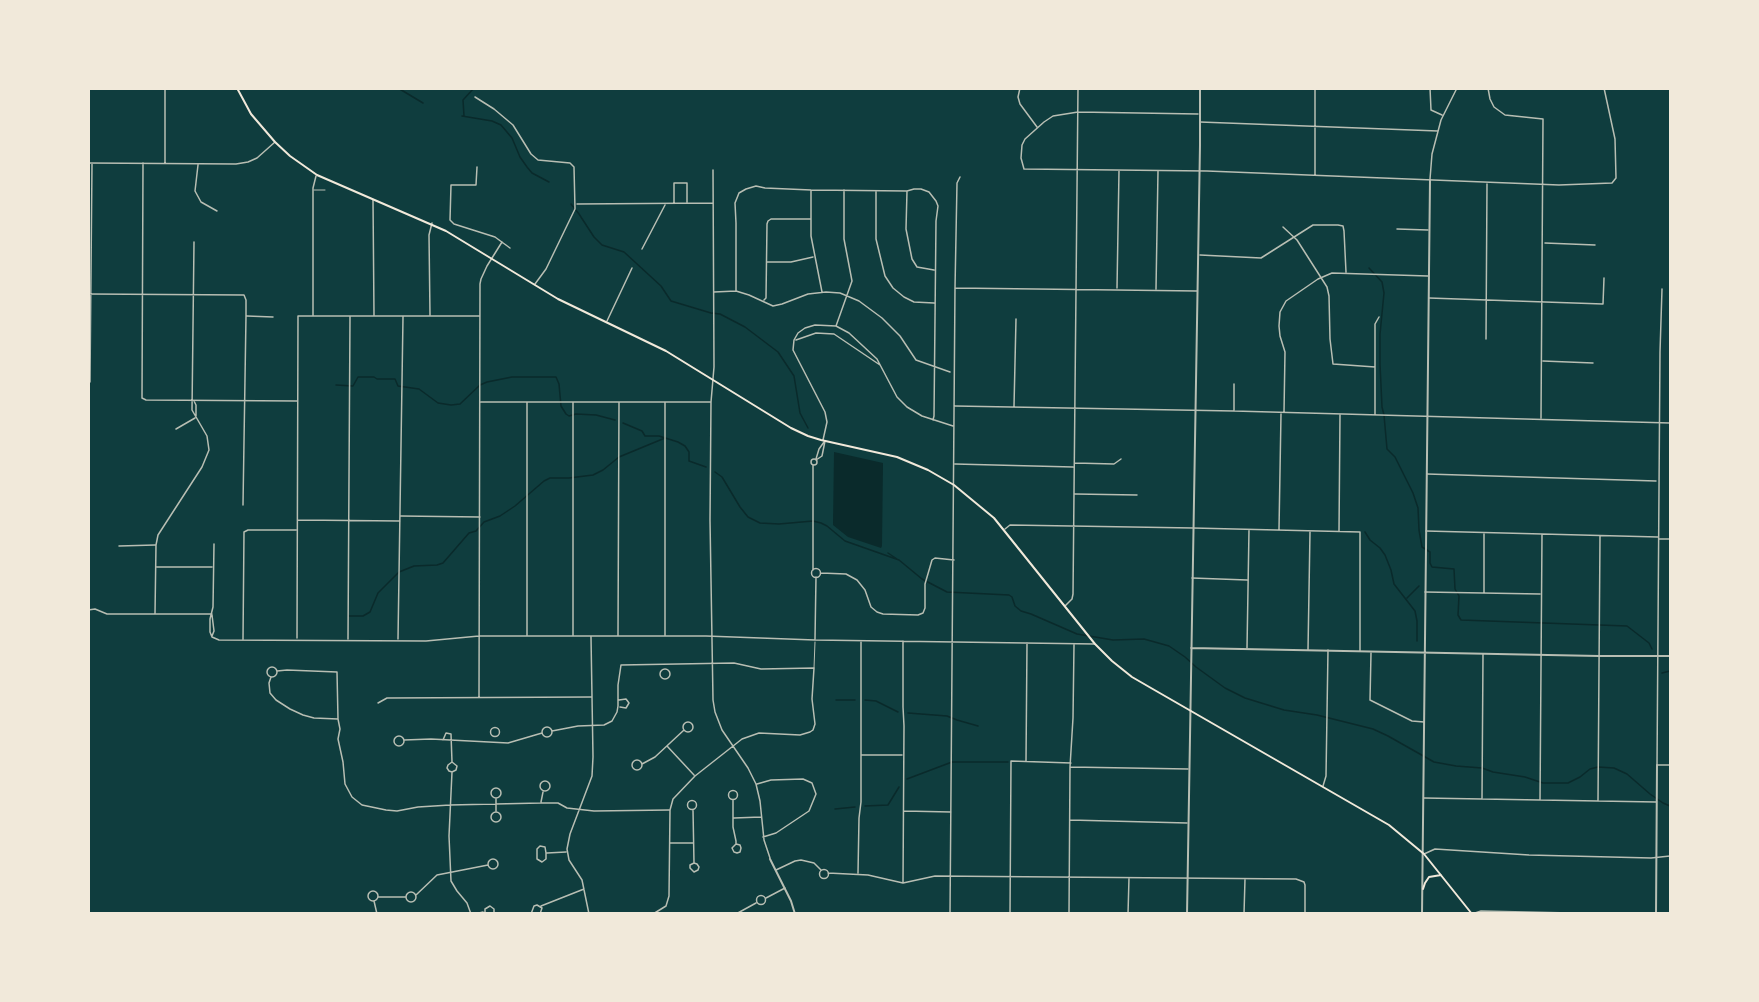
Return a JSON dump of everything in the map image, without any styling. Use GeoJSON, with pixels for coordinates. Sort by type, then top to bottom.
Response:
{"type":"FeatureCollection","features":[{"type":"Feature","properties":{"kind":"main road"},"geometry":{"type":"LineString","coordinates":[[237,88],[251,114],[274,142],[317,175],[432,223],[568,304],[657,346],[777,421],[824,441],[897,458],[928,470],[954,485],[986,510],[1004,530],[1095,644],[1112,661],[1132,676],[1389,825],[1424,854],[1472,914]]}},
{"type":"Feature","properties":{"kind":"main road"},"geometry":{"type":"LineString","coordinates":[[1423,889],[1429,877],[1441,875]]}},
{"type":"Feature","properties":{"kind":"street"},"geometry":{"type":"LineString","coordinates":[[165,88],[165,164]]}},
{"type":"Feature","properties":{"kind":"street"},"geometry":{"type":"LineString","coordinates":[[1020,88],[1018,97],[1020,104],[1037,127]]}},
{"type":"Feature","properties":{"kind":"street"},"geometry":{"type":"LineString","coordinates":[[1065,606],[1073,597],[1078,88]]}},
{"type":"Feature","properties":{"kind":"street"},"geometry":{"type":"LineString","coordinates":[[1187,914],[1200,88]]}},
{"type":"Feature","properties":{"kind":"street"},"geometry":{"type":"LineString","coordinates":[[1315,88],[1315,176]]}},
{"type":"Feature","properties":{"kind":"street"},"geometry":{"type":"LineString","coordinates":[[1430,88],[1431,110],[1443,115]]}},
{"type":"Feature","properties":{"kind":"street"},"geometry":{"type":"LineString","coordinates":[[1422,914],[1430,180],[1432,154],[1438,131],[1456,88]]}},
{"type":"Feature","properties":{"kind":"street"},"geometry":{"type":"LineString","coordinates":[[1488,88],[1494,107],[1505,115],[1544,119],[1541,419]]}},
{"type":"Feature","properties":{"kind":"street"},"geometry":{"type":"LineString","coordinates":[[1200,114],[1078,112],[1053,116],[1024,140],[1021,158],[1024,169],[1199,171],[1544,185],[1612,183],[1615,181],[1615,139],[1604,88]]}},
{"type":"Feature","properties":{"kind":"street"},"geometry":{"type":"LineString","coordinates":[[475,97],[513,125],[531,154],[538,160],[570,163],[574,167],[575,209],[546,269],[535,285]]}},
{"type":"Feature","properties":{"kind":"street"},"geometry":{"type":"LineString","coordinates":[[1200,122],[1438,131]]}},
{"type":"Feature","properties":{"kind":"street"},"geometry":{"type":"LineString","coordinates":[[90,382],[90,164],[236,164],[248,162],[261,155],[274,142]]}},
{"type":"Feature","properties":{"kind":"street"},"geometry":{"type":"LineString","coordinates":[[143,164],[142,398],[146,400],[298,401]]}},
{"type":"Feature","properties":{"kind":"street"},"geometry":{"type":"LineString","coordinates":[[198,164],[195,191],[201,202],[217,211]]}},
{"type":"Feature","properties":{"kind":"street"},"geometry":{"type":"LineString","coordinates":[[477,168],[476,186],[451,185],[449,217],[451,222],[495,237],[510,248]]}},
{"type":"Feature","properties":{"kind":"street"},"geometry":{"type":"LineString","coordinates":[[713,170],[714,380],[711,402],[711,520],[715,712],[722,730],[756,784],[763,837],[795,914]]}},
{"type":"Feature","properties":{"kind":"street"},"geometry":{"type":"LineString","coordinates":[[1117,289],[1119,171]]}},
{"type":"Feature","properties":{"kind":"street"},"geometry":{"type":"LineString","coordinates":[[1156,290],[1158,171]]}},
{"type":"Feature","properties":{"kind":"street"},"geometry":{"type":"LineString","coordinates":[[313,316],[312,190],[317,175]]}},
{"type":"Feature","properties":{"kind":"street"},"geometry":{"type":"LineString","coordinates":[[950,914],[955,288],[957,183],[960,177]]}},
{"type":"Feature","properties":{"kind":"street"},"geometry":{"type":"LineString","coordinates":[[674,204],[674,183],[687,183],[687,204]]}},
{"type":"Feature","properties":{"kind":"street"},"geometry":{"type":"LineString","coordinates":[[1486,339],[1487,183]]}},
{"type":"Feature","properties":{"kind":"street"},"geometry":{"type":"LineString","coordinates":[[736,291],[734,208],[739,194],[746,189],[756,186],[811,190],[921,189],[929,192],[936,201],[938,212],[933,420]]}},
{"type":"Feature","properties":{"kind":"street"},"geometry":{"type":"LineString","coordinates":[[811,190],[814,257],[822,292]]}},
{"type":"Feature","properties":{"kind":"street"},"geometry":{"type":"LineString","coordinates":[[836,326],[852,281],[844,239],[844,190]]}},
{"type":"Feature","properties":{"kind":"street"},"geometry":{"type":"LineString","coordinates":[[876,190],[876,239],[885,276],[893,288],[904,297],[914,302],[935,303]]}},
{"type":"Feature","properties":{"kind":"street"},"geometry":{"type":"LineString","coordinates":[[907,190],[906,229],[912,259],[914,264],[920,268],[935,270]]}},
{"type":"Feature","properties":{"kind":"street"},"geometry":{"type":"LineString","coordinates":[[373,199],[374,316]]}},
{"type":"Feature","properties":{"kind":"street"},"geometry":{"type":"LineString","coordinates":[[576,204],[714,203]]}},
{"type":"Feature","properties":{"kind":"street"},"geometry":{"type":"LineString","coordinates":[[642,249],[665,204]]}},
{"type":"Feature","properties":{"kind":"street"},"geometry":{"type":"LineString","coordinates":[[764,301],[766,298],[768,221],[771,219],[811,219]]}},
{"type":"Feature","properties":{"kind":"street"},"geometry":{"type":"LineString","coordinates":[[430,316],[429,235],[432,223]]}},
{"type":"Feature","properties":{"kind":"street"},"geometry":{"type":"LineString","coordinates":[[1198,255],[1261,258],[1308,227],[1316,224],[1343,226],[1346,273]]}},
{"type":"Feature","properties":{"kind":"street"},"geometry":{"type":"LineString","coordinates":[[1283,226],[1294,237],[1327,287],[1333,364],[1375,367]]}},
{"type":"Feature","properties":{"kind":"street"},"geometry":{"type":"LineString","coordinates":[[1397,229],[1429,230]]}},
{"type":"Feature","properties":{"kind":"street"},"geometry":{"type":"LineString","coordinates":[[155,614],[156,544],[160,531],[207,456],[209,444],[192,410],[194,242]]}},
{"type":"Feature","properties":{"kind":"street"},"geometry":{"type":"LineString","coordinates":[[479,697],[481,279],[502,242]]}},
{"type":"Feature","properties":{"kind":"street"},"geometry":{"type":"LineString","coordinates":[[1543,243],[1595,245]]}},
{"type":"Feature","properties":{"kind":"street"},"geometry":{"type":"LineString","coordinates":[[766,262],[791,262],[814,257]]}},
{"type":"Feature","properties":{"kind":"street"},"geometry":{"type":"LineString","coordinates":[[606,321],[632,268]]}},
{"type":"Feature","properties":{"kind":"street"},"geometry":{"type":"LineString","coordinates":[[1279,530],[1285,352],[1279,326],[1283,304],[1322,277],[1332,273],[1429,276]]}},
{"type":"Feature","properties":{"kind":"street"},"geometry":{"type":"LineString","coordinates":[[1428,298],[1603,304],[1604,278]]}},
{"type":"Feature","properties":{"kind":"street"},"geometry":{"type":"LineString","coordinates":[[955,288],[1197,291]]}},
{"type":"Feature","properties":{"kind":"street"},"geometry":{"type":"LineString","coordinates":[[1662,288],[1658,481],[1656,914],[1671,913]]}},
{"type":"Feature","properties":{"kind":"street"},"geometry":{"type":"LineString","coordinates":[[714,291],[736,291],[777,306],[799,296],[822,292],[840,293],[866,306],[890,326],[903,340],[916,360],[950,372]]}},
{"type":"Feature","properties":{"kind":"street"},"geometry":{"type":"LineString","coordinates":[[90,294],[244,295],[246,316],[243,505]]}},
{"type":"Feature","properties":{"kind":"street"},"geometry":{"type":"LineString","coordinates":[[246,316],[273,317]]}},
{"type":"Feature","properties":{"kind":"street"},"geometry":{"type":"LineString","coordinates":[[297,640],[298,316],[480,316]]}},
{"type":"Feature","properties":{"kind":"street"},"geometry":{"type":"LineString","coordinates":[[348,640],[350,316]]}},
{"type":"Feature","properties":{"kind":"street"},"geometry":{"type":"LineString","coordinates":[[398,640],[403,316]]}},
{"type":"Feature","properties":{"kind":"street"},"geometry":{"type":"LineString","coordinates":[[1375,415],[1375,324],[1379,317]]}},
{"type":"Feature","properties":{"kind":"street"},"geometry":{"type":"LineString","coordinates":[[1014,406],[1016,319]]}},
{"type":"Feature","properties":{"kind":"street"},"geometry":{"type":"LineString","coordinates":[[815,640],[816,577],[812,574],[813,465],[810,461],[822,456],[827,422],[825,412],[794,351],[794,340],[801,331],[813,326],[842,328],[871,353],[897,397],[907,407],[922,416],[954,427]]}},
{"type":"Feature","properties":{"kind":"street"},"geometry":{"type":"LineString","coordinates":[[794,340],[816,333],[834,334],[880,365]]}},
{"type":"Feature","properties":{"kind":"street"},"geometry":{"type":"LineString","coordinates":[[1542,361],[1593,363]]}},
{"type":"Feature","properties":{"kind":"street"},"geometry":{"type":"LineString","coordinates":[[1234,384],[1234,411]]}},
{"type":"Feature","properties":{"kind":"street"},"geometry":{"type":"LineString","coordinates":[[193,400],[196,405],[196,417]]}},
{"type":"Feature","properties":{"kind":"street"},"geometry":{"type":"LineString","coordinates":[[480,402],[711,402]]}},
{"type":"Feature","properties":{"kind":"street"},"geometry":{"type":"LineString","coordinates":[[527,402],[527,636]]}},
{"type":"Feature","properties":{"kind":"street"},"geometry":{"type":"LineString","coordinates":[[573,402],[573,636]]}},
{"type":"Feature","properties":{"kind":"street"},"geometry":{"type":"LineString","coordinates":[[618,636],[619,402]]}},
{"type":"Feature","properties":{"kind":"street"},"geometry":{"type":"LineString","coordinates":[[665,402],[665,636]]}},
{"type":"Feature","properties":{"kind":"street"},"geometry":{"type":"LineString","coordinates":[[955,406],[1671,423]]}},
{"type":"Feature","properties":{"kind":"street"},"geometry":{"type":"LineString","coordinates":[[1339,532],[1340,414]]}},
{"type":"Feature","properties":{"kind":"street"},"geometry":{"type":"LineString","coordinates":[[176,429],[196,417]]}},
{"type":"Feature","properties":{"kind":"street"},"geometry":{"type":"LineString","coordinates":[[813,465],[817,463],[819,449],[824,441]]}},
{"type":"Feature","properties":{"kind":"street"},"geometry":{"type":"LineString","coordinates":[[1074,463],[1114,464],[1121,459]]}},
{"type":"Feature","properties":{"kind":"street"},"geometry":{"type":"LineString","coordinates":[[954,464],[1074,467]]}},
{"type":"Feature","properties":{"kind":"street"},"geometry":{"type":"LineString","coordinates":[[1426,474],[1658,481]]}},
{"type":"Feature","properties":{"kind":"street"},"geometry":{"type":"LineString","coordinates":[[1074,494],[1137,495]]}},
{"type":"Feature","properties":{"kind":"street"},"geometry":{"type":"LineString","coordinates":[[400,516],[480,517]]}},
{"type":"Feature","properties":{"kind":"street"},"geometry":{"type":"LineString","coordinates":[[297,520],[400,521]]}},
{"type":"Feature","properties":{"kind":"street"},"geometry":{"type":"LineString","coordinates":[[1004,530],[1010,525],[1360,532],[1360,651]]}},
{"type":"Feature","properties":{"kind":"street"},"geometry":{"type":"LineString","coordinates":[[243,640],[244,532],[248,530],[296,530]]}},
{"type":"Feature","properties":{"kind":"street"},"geometry":{"type":"LineString","coordinates":[[1247,649],[1249,530]]}},
{"type":"Feature","properties":{"kind":"street"},"geometry":{"type":"LineString","coordinates":[[1308,650],[1310,531]]}},
{"type":"Feature","properties":{"kind":"street"},"geometry":{"type":"LineString","coordinates":[[1426,531],[1671,539]]}},
{"type":"Feature","properties":{"kind":"street"},"geometry":{"type":"LineString","coordinates":[[1484,532],[1484,593]]}},
{"type":"Feature","properties":{"kind":"street"},"geometry":{"type":"LineString","coordinates":[[1540,800],[1542,534]]}},
{"type":"Feature","properties":{"kind":"street"},"geometry":{"type":"LineString","coordinates":[[1598,801],[1600,536]]}},
{"type":"Feature","properties":{"kind":"street"},"geometry":{"type":"LineString","coordinates":[[119,546],[156,544]]}},
{"type":"Feature","properties":{"kind":"street"},"geometry":{"type":"LineString","coordinates":[[214,544],[210,632],[212,637],[219,640],[426,641],[479,636],[713,636],[815,640],[1095,644]]}},
{"type":"Feature","properties":{"kind":"street"},"geometry":{"type":"LineString","coordinates":[[813,570],[817,569],[820,573],[846,574],[857,580],[865,590],[871,607],[877,612],[918,615],[923,614],[925,608],[926,580],[932,560],[938,558],[954,560]]}},
{"type":"Feature","properties":{"kind":"street"},"geometry":{"type":"LineString","coordinates":[[155,567],[213,567]]}},
{"type":"Feature","properties":{"kind":"street"},"geometry":{"type":"LineString","coordinates":[[816,577],[819,577],[820,573]]}},
{"type":"Feature","properties":{"kind":"street"},"geometry":{"type":"LineString","coordinates":[[1192,579],[1248,580]]}},
{"type":"Feature","properties":{"kind":"street"},"geometry":{"type":"LineString","coordinates":[[1425,592],[1541,594]]}},
{"type":"Feature","properties":{"kind":"street"},"geometry":{"type":"LineString","coordinates":[[88,610],[94,609],[107,614],[212,614]]}},
{"type":"Feature","properties":{"kind":"street"},"geometry":{"type":"LineString","coordinates":[[589,914],[580,874],[572,864],[567,852],[568,841],[592,776],[591,636]]}},
{"type":"Feature","properties":{"kind":"street"},"geometry":{"type":"LineString","coordinates":[[858,874],[861,640]]}},
{"type":"Feature","properties":{"kind":"street"},"geometry":{"type":"LineString","coordinates":[[903,641],[903,883]]}},
{"type":"Feature","properties":{"kind":"street"},"geometry":{"type":"LineString","coordinates":[[1026,762],[1028,643]]}},
{"type":"Feature","properties":{"kind":"street"},"geometry":{"type":"LineString","coordinates":[[1069,914],[1074,645]]}},
{"type":"Feature","properties":{"kind":"street"},"geometry":{"type":"LineString","coordinates":[[1191,648],[1671,656]]}},
{"type":"Feature","properties":{"kind":"street"},"geometry":{"type":"LineString","coordinates":[[1323,786],[1326,776],[1328,650]]}},
{"type":"Feature","properties":{"kind":"street"},"geometry":{"type":"LineString","coordinates":[[1371,652],[1370,700],[1408,720],[1424,722]]}},
{"type":"Feature","properties":{"kind":"street"},"geometry":{"type":"LineString","coordinates":[[1482,799],[1483,654]]}},
{"type":"Feature","properties":{"kind":"street"},"geometry":{"type":"LineString","coordinates":[[552,731],[578,726],[603,725],[612,721],[618,706],[621,665],[734,663],[761,669],[814,668],[812,699],[815,724],[813,730],[800,735],[754,734],[742,739],[676,794],[671,802],[670,810],[669,896],[666,906],[653,914]]}},
{"type":"Feature","properties":{"kind":"street"},"geometry":{"type":"LineString","coordinates":[[666,664],[666,669]]}},
{"type":"Feature","properties":{"kind":"street"},"geometry":{"type":"LineString","coordinates":[[271,677],[267,673],[268,669],[273,668],[277,671],[337,672],[340,729],[338,739],[345,784],[351,797],[362,805],[397,811],[418,807],[496,803],[558,803],[567,808],[579,809],[670,810]]}},
{"type":"Feature","properties":{"kind":"street"},"geometry":{"type":"LineString","coordinates":[[277,671],[276,676],[271,677],[268,683],[270,693],[276,700],[303,715],[338,719]]}},
{"type":"Feature","properties":{"kind":"street"},"geometry":{"type":"LineString","coordinates":[[378,703],[387,699],[591,697]]}},
{"type":"Feature","properties":{"kind":"street"},"geometry":{"type":"LineString","coordinates":[[618,701],[624,698],[629,703],[624,708],[618,706]]}},
{"type":"Feature","properties":{"kind":"street"},"geometry":{"type":"LineString","coordinates":[[404,740],[508,742],[542,733],[546,727],[552,731]]}},
{"type":"Feature","properties":{"kind":"street"},"geometry":{"type":"LineString","coordinates":[[642,764],[655,757],[684,730]]}},
{"type":"Feature","properties":{"kind":"street"},"geometry":{"type":"LineString","coordinates":[[542,733],[548,737],[552,731]]}},
{"type":"Feature","properties":{"kind":"street"},"geometry":{"type":"LineString","coordinates":[[443,740],[444,735],[449,732],[452,735],[452,762],[447,768],[452,772]]}},
{"type":"Feature","properties":{"kind":"street"},"geometry":{"type":"LineString","coordinates":[[495,736],[496,742]]}},
{"type":"Feature","properties":{"kind":"street"},"geometry":{"type":"LineString","coordinates":[[667,746],[695,776]]}},
{"type":"Feature","properties":{"kind":"street"},"geometry":{"type":"LineString","coordinates":[[861,755],[904,755]]}},
{"type":"Feature","properties":{"kind":"street"},"geometry":{"type":"LineString","coordinates":[[1010,914],[1011,761],[1071,763]]}},
{"type":"Feature","properties":{"kind":"street"},"geometry":{"type":"LineString","coordinates":[[452,762],[457,768],[452,772],[450,805],[451,881],[467,903],[471,914]]}},
{"type":"Feature","properties":{"kind":"street"},"geometry":{"type":"LineString","coordinates":[[1658,765],[1671,765]]}},
{"type":"Feature","properties":{"kind":"street"},"geometry":{"type":"LineString","coordinates":[[1070,767],[1189,769]]}},
{"type":"Feature","properties":{"kind":"street"},"geometry":{"type":"LineString","coordinates":[[756,784],[771,780],[803,780],[812,783],[816,794],[809,811],[776,832],[763,837]]}},
{"type":"Feature","properties":{"kind":"street"},"geometry":{"type":"LineString","coordinates":[[541,803],[543,791]]}},
{"type":"Feature","properties":{"kind":"street"},"geometry":{"type":"LineString","coordinates":[[496,798],[496,812]]}},
{"type":"Feature","properties":{"kind":"street"},"geometry":{"type":"LineString","coordinates":[[1423,798],[1657,802]]}},
{"type":"Feature","properties":{"kind":"street"},"geometry":{"type":"LineString","coordinates":[[733,800],[736,844]]}},
{"type":"Feature","properties":{"kind":"street"},"geometry":{"type":"LineString","coordinates":[[693,810],[694,863]]}},
{"type":"Feature","properties":{"kind":"street"},"geometry":{"type":"LineString","coordinates":[[903,811],[951,812]]}},
{"type":"Feature","properties":{"kind":"street"},"geometry":{"type":"LineString","coordinates":[[733,818],[761,817]]}},
{"type":"Feature","properties":{"kind":"street"},"geometry":{"type":"LineString","coordinates":[[1070,820],[1188,823]]}},
{"type":"Feature","properties":{"kind":"street"},"geometry":{"type":"LineString","coordinates":[[670,843],[694,843]]}},
{"type":"Feature","properties":{"kind":"street"},"geometry":{"type":"LineString","coordinates":[[543,846],[546,853],[545,861],[539,862],[538,847],[543,846]]}},
{"type":"Feature","properties":{"kind":"street"},"geometry":{"type":"LineString","coordinates":[[1424,854],[1435,849],[1529,855],[1651,858],[1671,856]]}},
{"type":"Feature","properties":{"kind":"street"},"geometry":{"type":"LineString","coordinates":[[546,853],[567,852]]}},
{"type":"Feature","properties":{"kind":"street"},"geometry":{"type":"LineString","coordinates":[[776,870],[801,860],[814,863],[828,873],[868,875],[903,883],[935,876],[1296,879],[1304,882],[1305,914]]}},
{"type":"Feature","properties":{"kind":"street"},"geometry":{"type":"LineString","coordinates":[[378,896],[406,897],[411,902],[416,900],[416,895],[437,875],[488,865]]}},
{"type":"Feature","properties":{"kind":"street"},"geometry":{"type":"LineString","coordinates":[[821,870],[819,875],[822,878],[827,877],[828,873]]}},
{"type":"Feature","properties":{"kind":"street"},"geometry":{"type":"LineString","coordinates":[[1128,914],[1129,878]]}},
{"type":"Feature","properties":{"kind":"street"},"geometry":{"type":"LineString","coordinates":[[1244,914],[1245,879]]}},
{"type":"Feature","properties":{"kind":"street"},"geometry":{"type":"LineString","coordinates":[[736,914],[757,902],[759,896],[765,898],[786,888]]}},
{"type":"Feature","properties":{"kind":"street"},"geometry":{"type":"LineString","coordinates":[[531,914],[535,905],[541,906],[585,889]]}},
{"type":"Feature","properties":{"kind":"street"},"geometry":{"type":"LineString","coordinates":[[374,901],[368,898],[370,892],[375,891],[378,896]]}},
{"type":"Feature","properties":{"kind":"street"},"geometry":{"type":"LineString","coordinates":[[406,897],[410,892],[416,895]]}},
{"type":"Feature","properties":{"kind":"street"},"geometry":{"type":"LineString","coordinates":[[374,901],[378,896]]}},
{"type":"Feature","properties":{"kind":"street"},"geometry":{"type":"LineString","coordinates":[[757,902],[760,905],[763,904],[765,898]]}},
{"type":"Feature","properties":{"kind":"street"},"geometry":{"type":"LineString","coordinates":[[374,901],[377,914]]}},
{"type":"Feature","properties":{"kind":"street"},"geometry":{"type":"LineString","coordinates":[[475,914],[485,913],[485,909],[490,906],[494,909],[494,914]]}},
{"type":"Feature","properties":{"kind":"street"},"geometry":{"type":"LineString","coordinates":[[540,914],[541,906]]}},
{"type":"Feature","properties":{"kind":"street"},"geometry":{"type":"LineString","coordinates":[[1472,914],[1480,911],[1617,914]]}},
{"type":"Feature","properties":{"kind":"lane"},"geometry":{"type":"LineString","coordinates":[[312,190],[325,190]]}},
{"type":"Feature","properties":{"kind":"lane"},"geometry":{"type":"LineString","coordinates":[[814,668],[815,640]]}},
{"type":"Feature","properties":{"kind":"water"},"geometry":{"type":"Polygon","coordinates":[[[834,452],[883,463],[881,548],[848,537],[833,525],[834,452]]]}},
{"type":"Feature","properties":{"kind":"waterway"},"geometry":{"type":"LineString","coordinates":[[398,88],[423,103]]}},
{"type":"Feature","properties":{"kind":"waterway"},"geometry":{"type":"LineString","coordinates":[[464,116],[463,100],[474,88]]}},
{"type":"Feature","properties":{"kind":"waterway"},"geometry":{"type":"LineString","coordinates":[[462,116],[492,121],[501,125],[512,138],[520,157],[532,173],[549,182]]}},
{"type":"Feature","properties":{"kind":"waterway"},"geometry":{"type":"LineString","coordinates":[[571,204],[602,245],[624,252],[661,286],[671,301],[720,314],[745,327],[778,352],[794,376],[800,413],[808,428]]}},
{"type":"Feature","properties":{"kind":"waterway"},"geometry":{"type":"LineString","coordinates":[[1369,268],[1382,282],[1384,293],[1380,364],[1387,449],[1395,457],[1413,493],[1418,508],[1422,547],[1430,552],[1432,567],[1454,569],[1455,589],[1459,596],[1458,615],[1461,620],[1627,626],[1649,643],[1652,649]]}},
{"type":"Feature","properties":{"kind":"waterway"},"geometry":{"type":"LineString","coordinates":[[336,385],[353,386],[358,377],[395,379],[398,386],[419,389],[438,403],[451,405],[460,404],[480,385],[487,382],[512,377],[556,377],[561,406],[566,414],[569,416],[596,415],[615,420]]}},
{"type":"Feature","properties":{"kind":"waterway"},"geometry":{"type":"LineString","coordinates":[[623,423],[642,431],[645,436],[659,436],[678,442],[689,452],[689,461],[706,467]]}},
{"type":"Feature","properties":{"kind":"waterway"},"geometry":{"type":"LineString","coordinates":[[349,616],[363,616],[370,612],[378,593],[399,572],[414,566],[443,563],[469,533],[476,531],[484,522],[500,516],[515,506],[544,481],[550,478],[593,475],[619,457],[665,438]]}},
{"type":"Feature","properties":{"kind":"waterway"},"geometry":{"type":"LineString","coordinates":[[715,472],[722,477],[748,517],[760,523],[813,521],[821,523],[845,541],[899,560],[922,579],[947,592],[1009,595],[1021,611],[1077,634],[1113,640],[1144,639],[1169,646],[1225,688],[1245,698],[1284,710],[1317,715],[1373,729],[1434,762],[1482,768],[1543,783],[1568,783],[1590,769],[1614,768],[1627,774],[1650,794],[1670,806]]}},
{"type":"Feature","properties":{"kind":"waterway"},"geometry":{"type":"LineString","coordinates":[[1365,532],[1385,555],[1394,584],[1415,611],[1417,641]]}},
{"type":"Feature","properties":{"kind":"waterway"},"geometry":{"type":"LineString","coordinates":[[888,553],[897,559]]}},
{"type":"Feature","properties":{"kind":"waterway"},"geometry":{"type":"LineString","coordinates":[[1407,598],[1419,586]]}},
{"type":"Feature","properties":{"kind":"waterway"},"geometry":{"type":"LineString","coordinates":[[1662,673],[1670,671]]}},
{"type":"Feature","properties":{"kind":"waterway"},"geometry":{"type":"LineString","coordinates":[[836,700],[855,700]]}},
{"type":"Feature","properties":{"kind":"waterway"},"geometry":{"type":"LineString","coordinates":[[865,700],[876,701],[898,712]]}},
{"type":"Feature","properties":{"kind":"waterway"},"geometry":{"type":"LineString","coordinates":[[908,713],[947,716],[978,726]]}},
{"type":"Feature","properties":{"kind":"waterway"},"geometry":{"type":"LineString","coordinates":[[907,779],[952,762],[1008,762]]}},
{"type":"Feature","properties":{"kind":"waterway"},"geometry":{"type":"LineString","coordinates":[[865,806],[888,805],[899,787]]}},
{"type":"Feature","properties":{"kind":"waterway"},"geometry":{"type":"LineString","coordinates":[[835,809],[855,807]]}}]}
